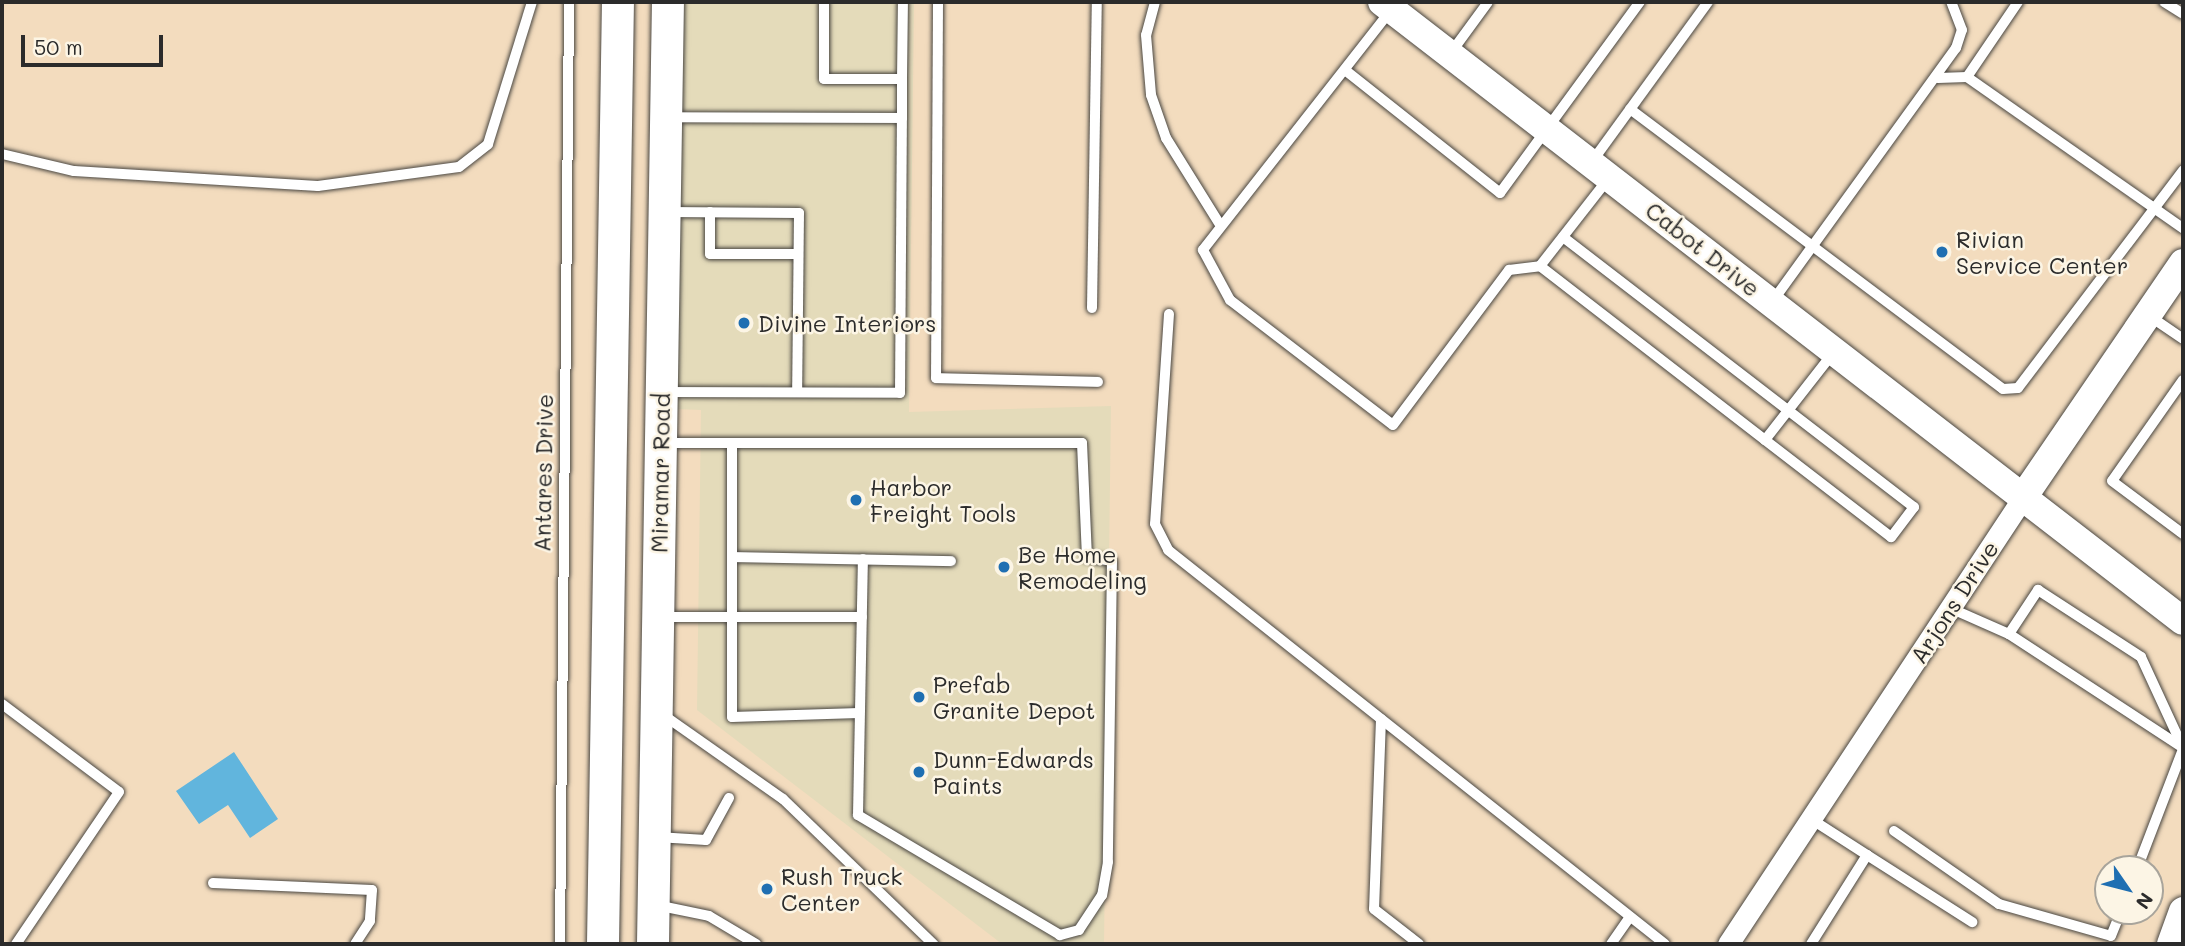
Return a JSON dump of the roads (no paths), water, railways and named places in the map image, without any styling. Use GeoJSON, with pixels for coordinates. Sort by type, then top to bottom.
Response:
{"type":"FeatureCollection","features":[{"type":"Feature","properties":{"kind":"main road"},"geometry":{"type":"LineString","coordinates":[[603,944],[618,2]]}},
{"type":"Feature","properties":{"kind":"main road","name":"Miramar Road"},"geometry":{"type":"LineString","coordinates":[[653,944],[668,2]]}},
{"type":"Feature","properties":{"kind":"street","name":"Cabot Drive"},"geometry":{"type":"LineString","coordinates":[[1390,4],[1450,54],[2183,621]]}},
{"type":"Feature","properties":{"kind":"street","name":"Arjons Drive"},"geometry":{"type":"LineString","coordinates":[[1728,944],[2024,496],[2148,315],[2180,275]]}},
{"type":"Feature","properties":{"kind":"street"},"geometry":{"type":"LineString","coordinates":[[2171,944],[2183,911]]}},
{"type":"Feature","properties":{"kind":"lane"},"geometry":{"type":"LineString","coordinates":[[2,154],[74,171],[318,186],[459,167],[488,144],[532,2]]}},
{"type":"Feature","properties":{"kind":"lane","name":"Antares Drive"},"geometry":{"type":"LineString","coordinates":[[559,944],[569,2]]}},
{"type":"Feature","properties":{"kind":"lane"},"geometry":{"type":"LineString","coordinates":[[824,2],[824,79],[902,79]]}},
{"type":"Feature","properties":{"kind":"lane"},"geometry":{"type":"LineString","coordinates":[[662,392],[900,393],[903,2]]}},
{"type":"Feature","properties":{"kind":"lane"},"geometry":{"type":"LineString","coordinates":[[938,2],[936,378],[1098,382]]}},
{"type":"Feature","properties":{"kind":"lane"},"geometry":{"type":"LineString","coordinates":[[1092,308],[1097,2]]}},
{"type":"Feature","properties":{"kind":"lane"},"geometry":{"type":"LineString","coordinates":[[1155,2],[1146,35],[1151,95],[1166,138],[1219,223]]}},
{"type":"Feature","properties":{"kind":"lane"},"geometry":{"type":"LineString","coordinates":[[1450,54],[1488,2]]}},
{"type":"Feature","properties":{"kind":"lane"},"geometry":{"type":"LineString","coordinates":[[1345,70],[1500,192],[1640,2]]}},
{"type":"Feature","properties":{"kind":"lane"},"geometry":{"type":"LineString","coordinates":[[1390,4],[1345,70],[1219,223],[1203,250],[1230,300],[1393,425],[1509,270],[1540,266],[1563,237],[1630,109],[1708,2]]}},
{"type":"Feature","properties":{"kind":"lane"},"geometry":{"type":"LineString","coordinates":[[1772,302],[1938,78],[1962,30],[1951,2]]}},
{"type":"Feature","properties":{"kind":"lane"},"geometry":{"type":"LineString","coordinates":[[1967,77],[2018,2]]}},
{"type":"Feature","properties":{"kind":"lane"},"geometry":{"type":"LineString","coordinates":[[2164,2],[2183,14]]}},
{"type":"Feature","properties":{"kind":"lane"},"geometry":{"type":"LineString","coordinates":[[1938,78],[1967,77],[2183,228]]}},
{"type":"Feature","properties":{"kind":"lane"},"geometry":{"type":"LineString","coordinates":[[1630,109],[1814,243],[2003,389],[2018,388],[2157,210],[2183,171]]}},
{"type":"Feature","properties":{"kind":"lane"},"geometry":{"type":"LineString","coordinates":[[666,117],[902,118]]}},
{"type":"Feature","properties":{"kind":"lane"},"geometry":{"type":"LineString","coordinates":[[664,212],[799,213],[797,392]]}},
{"type":"Feature","properties":{"kind":"lane"},"geometry":{"type":"LineString","coordinates":[[710,212],[710,254],[798,254]]}},
{"type":"Feature","properties":{"kind":"lane"},"geometry":{"type":"LineString","coordinates":[[1540,266],[1891,537],[1914,507],[1563,237]]}},
{"type":"Feature","properties":{"kind":"lane"},"geometry":{"type":"LineString","coordinates":[[1169,314],[1155,524],[1168,550],[1665,944]]}},
{"type":"Feature","properties":{"kind":"lane"},"geometry":{"type":"LineString","coordinates":[[2148,315],[2183,339]]}},
{"type":"Feature","properties":{"kind":"lane"},"geometry":{"type":"LineString","coordinates":[[1765,440],[1835,350]]}},
{"type":"Feature","properties":{"kind":"lane"},"geometry":{"type":"LineString","coordinates":[[2183,380],[2112,481],[2183,534]]}},
{"type":"Feature","properties":{"kind":"lane"},"geometry":{"type":"LineString","coordinates":[[661,443],[1082,443],[1087,557],[1112,561],[1108,862],[1102,895],[1079,930],[1060,936],[858,815],[863,559]]}},
{"type":"Feature","properties":{"kind":"lane"},"geometry":{"type":"LineString","coordinates":[[732,443],[735,556],[732,717],[859,713]]}},
{"type":"Feature","properties":{"kind":"lane"},"geometry":{"type":"LineString","coordinates":[[735,556],[951,561]]}},
{"type":"Feature","properties":{"kind":"lane"},"geometry":{"type":"LineString","coordinates":[[2009,634],[2038,590],[2141,657],[2183,748],[2142,855]]}},
{"type":"Feature","properties":{"kind":"lane"},"geometry":{"type":"LineString","coordinates":[[1950,608],[2009,634],[2183,748]]}},
{"type":"Feature","properties":{"kind":"lane"},"geometry":{"type":"LineString","coordinates":[[658,617],[862,617]]}},
{"type":"Feature","properties":{"kind":"lane"},"geometry":{"type":"LineString","coordinates":[[2,704],[120,792],[16,944]]}},
{"type":"Feature","properties":{"kind":"lane"},"geometry":{"type":"LineString","coordinates":[[657,710],[783,799],[933,944]]}},
{"type":"Feature","properties":{"kind":"lane"},"geometry":{"type":"LineString","coordinates":[[1381,719],[1374,909],[1419,944]]}},
{"type":"Feature","properties":{"kind":"lane"},"geometry":{"type":"LineString","coordinates":[[654,836],[706,840],[729,798]]}},
{"type":"Feature","properties":{"kind":"lane"},"geometry":{"type":"LineString","coordinates":[[1811,819],[1972,922]]}},
{"type":"Feature","properties":{"kind":"lane"},"geometry":{"type":"LineString","coordinates":[[1894,831],[1999,904],[2112,936],[2116,925]]}},
{"type":"Feature","properties":{"kind":"lane"},"geometry":{"type":"LineString","coordinates":[[1811,944],[1867,855]]}},
{"type":"Feature","properties":{"kind":"lane"},"geometry":{"type":"LineString","coordinates":[[213,883],[372,890],[370,920],[355,944]]}},
{"type":"Feature","properties":{"kind":"lane"},"geometry":{"type":"LineString","coordinates":[[653,904],[709,916],[756,944]]}},
{"type":"Feature","properties":{"kind":"lane"},"geometry":{"type":"LineString","coordinates":[[1611,944],[1630,917]]}},
{"type":"Feature","properties":{"kind":"water"},"geometry":{"type":"Polygon","coordinates":[[[234,752],[278,819],[250,838],[228,805],[199,824],[176,791],[234,752]]]}},
{"type":"Feature","properties":{"kind":"place","name":"Rivian Service Center"},"geometry":{"type":"Point","coordinates":[1942,252]}},
{"type":"Feature","properties":{"kind":"place","name":"Divine Interiors"},"geometry":{"type":"Point","coordinates":[744,323]}},
{"type":"Feature","properties":{"kind":"place","name":"Harbor Freight Tools"},"geometry":{"type":"Point","coordinates":[856,500]}},
{"type":"Feature","properties":{"kind":"place","name":"Be Home Remodeling"},"geometry":{"type":"Point","coordinates":[1004,567]}},
{"type":"Feature","properties":{"kind":"place","name":"Prefab Granite Depot"},"geometry":{"type":"Point","coordinates":[919,697]}},
{"type":"Feature","properties":{"kind":"place","name":"Dunn-Edwards Paints"},"geometry":{"type":"Point","coordinates":[919,772]}},
{"type":"Feature","properties":{"kind":"place","name":"Rush Truck Center"},"geometry":{"type":"Point","coordinates":[767,889]}}]}
